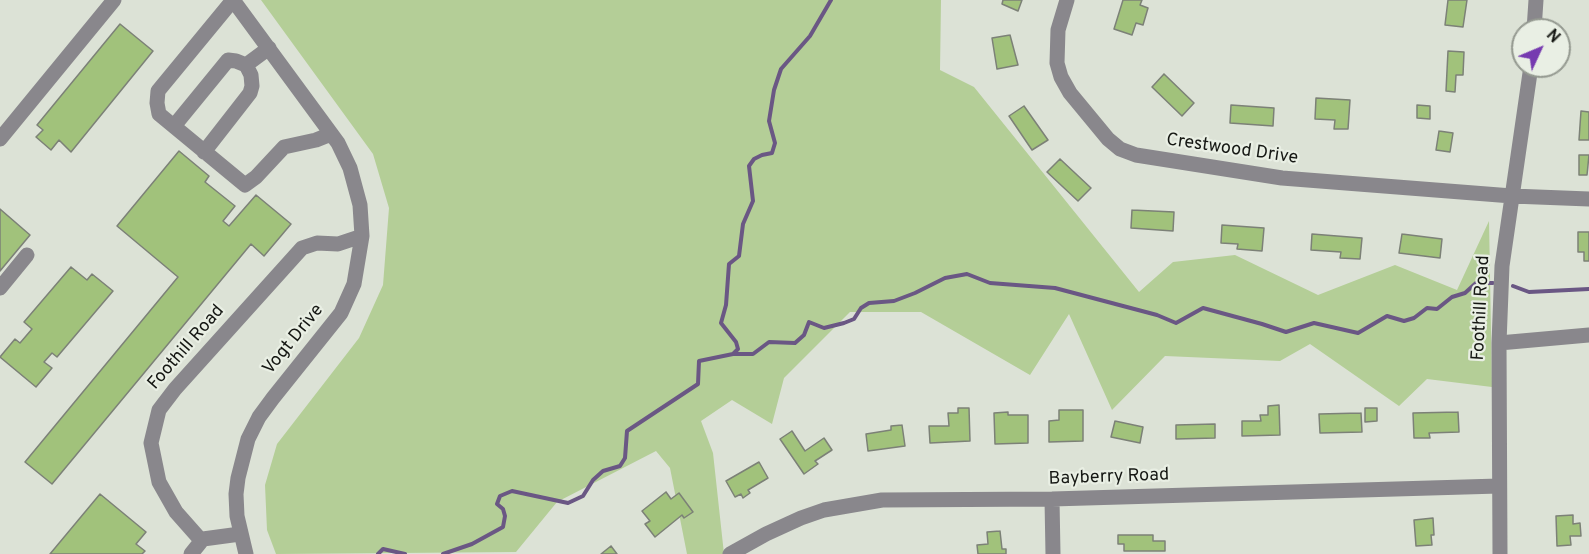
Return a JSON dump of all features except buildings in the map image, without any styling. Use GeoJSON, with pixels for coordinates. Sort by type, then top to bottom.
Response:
{"type":"FeatureCollection","features":[{"type":"Feature","properties":{"kind":"street"},"geometry":{"type":"LineString","coordinates":[[0,139],[114,0]]}},
{"type":"Feature","properties":{"kind":"street"},"geometry":{"type":"LineString","coordinates":[[233,0],[158,92],[159,114],[245,185],[256,177],[284,147],[331,134]]}},
{"type":"Feature","properties":{"kind":"street","name":"Vogt Drive"},"geometry":{"type":"LineString","coordinates":[[233,0],[331,134],[350,168],[360,205],[362,236],[354,284],[341,313],[273,398],[259,417],[248,439],[236,494],[237,516],[246,554]]}},
{"type":"Feature","properties":{"kind":"street","name":"Crestwood Drive"},"geometry":{"type":"LineString","coordinates":[[1067,0],[1058,30],[1057,63],[1061,76],[1070,93],[1092,122],[1120,149],[1156,159],[1281,178],[1512,196],[1589,199]]}},
{"type":"Feature","properties":{"kind":"street"},"geometry":{"type":"LineString","coordinates":[[1535,18],[1536,0]]}},
{"type":"Feature","properties":{"kind":"street"},"geometry":{"type":"LineString","coordinates":[[246,65],[269,48]]}},
{"type":"Feature","properties":{"kind":"street"},"geometry":{"type":"LineString","coordinates":[[174,126],[228,60],[246,65],[251,75],[250,93],[204,152]]}},
{"type":"Feature","properties":{"kind":"street","name":"Foothill Road"},"geometry":{"type":"LineString","coordinates":[[1500,554],[1499,343],[1502,266],[1529,78]]}},
{"type":"Feature","properties":{"kind":"street","name":"Foothill Road"},"geometry":{"type":"LineString","coordinates":[[203,539],[177,512],[159,482],[151,443],[159,410],[175,389],[302,248],[317,243],[338,244],[362,236]]}},
{"type":"Feature","properties":{"kind":"street"},"geometry":{"type":"LineString","coordinates":[[0,288],[27,255]]}},
{"type":"Feature","properties":{"kind":"street"},"geometry":{"type":"LineString","coordinates":[[1499,343],[1589,335]]}},
{"type":"Feature","properties":{"kind":"street","name":"Bayberry Road"},"geometry":{"type":"LineString","coordinates":[[730,554],[765,534],[801,518],[824,510],[882,500],[1052,499],[1499,486]]}},
{"type":"Feature","properties":{"kind":"street"},"geometry":{"type":"LineString","coordinates":[[1052,499],[1053,554]]}},
{"type":"Feature","properties":{"kind":"street"},"geometry":{"type":"LineString","coordinates":[[191,554],[203,539],[240,534]]}},
{"type":"Feature","properties":{"kind":"green space"},"geometry":{"type":"Polygon","coordinates":[[[261,0],[941,0],[940,70],[974,87],[1139,292],[1173,262],[1235,255],[1318,295],[1395,265],[1457,290],[1489,221],[1492,387],[1427,379],[1399,406],[1310,344],[1280,361],[1165,356],[1112,410],[1069,314],[1030,375],[921,312],[850,312],[784,378],[772,424],[732,400],[701,421],[713,453],[724,554],[687,554],[670,468],[656,451],[557,502],[516,552],[276,554],[267,530],[265,485],[277,444],[359,338],[383,285],[389,208],[373,154],[261,0]]]}},
{"type":"Feature","properties":{"kind":"waterway"},"geometry":{"type":"LineString","coordinates":[[443,554],[472,544],[503,527],[505,516],[503,509],[497,504],[500,496],[512,491],[568,503],[583,496],[593,480],[603,471],[620,466],[625,458],[627,431],[698,384],[699,361],[733,354],[738,349],[736,342],[721,323],[726,305],[729,264],[739,256],[743,224],[753,201],[749,166],[754,159],[772,153],[775,143],[769,121],[774,90],[781,69],[810,36],[831,0]]}},
{"type":"Feature","properties":{"kind":"waterway"},"geometry":{"type":"LineString","coordinates":[[733,354],[753,354],[769,342],[795,343],[804,335],[809,322],[824,328],[844,323],[854,319],[861,308],[869,303],[894,301],[945,278],[967,274],[990,283],[1055,288],[1157,315],[1176,323],[1203,308],[1286,332],[1314,323],[1358,333],[1387,316],[1404,321],[1414,318],[1427,308],[1437,309],[1452,297],[1465,293],[1476,283],[1493,283]]}},
{"type":"Feature","properties":{"kind":"waterway"},"geometry":{"type":"LineString","coordinates":[[1513,286],[1529,292],[1589,289]]}},
{"type":"Feature","properties":{"kind":"waterway"},"geometry":{"type":"LineString","coordinates":[[378,554],[383,549],[405,554]]}}]}
